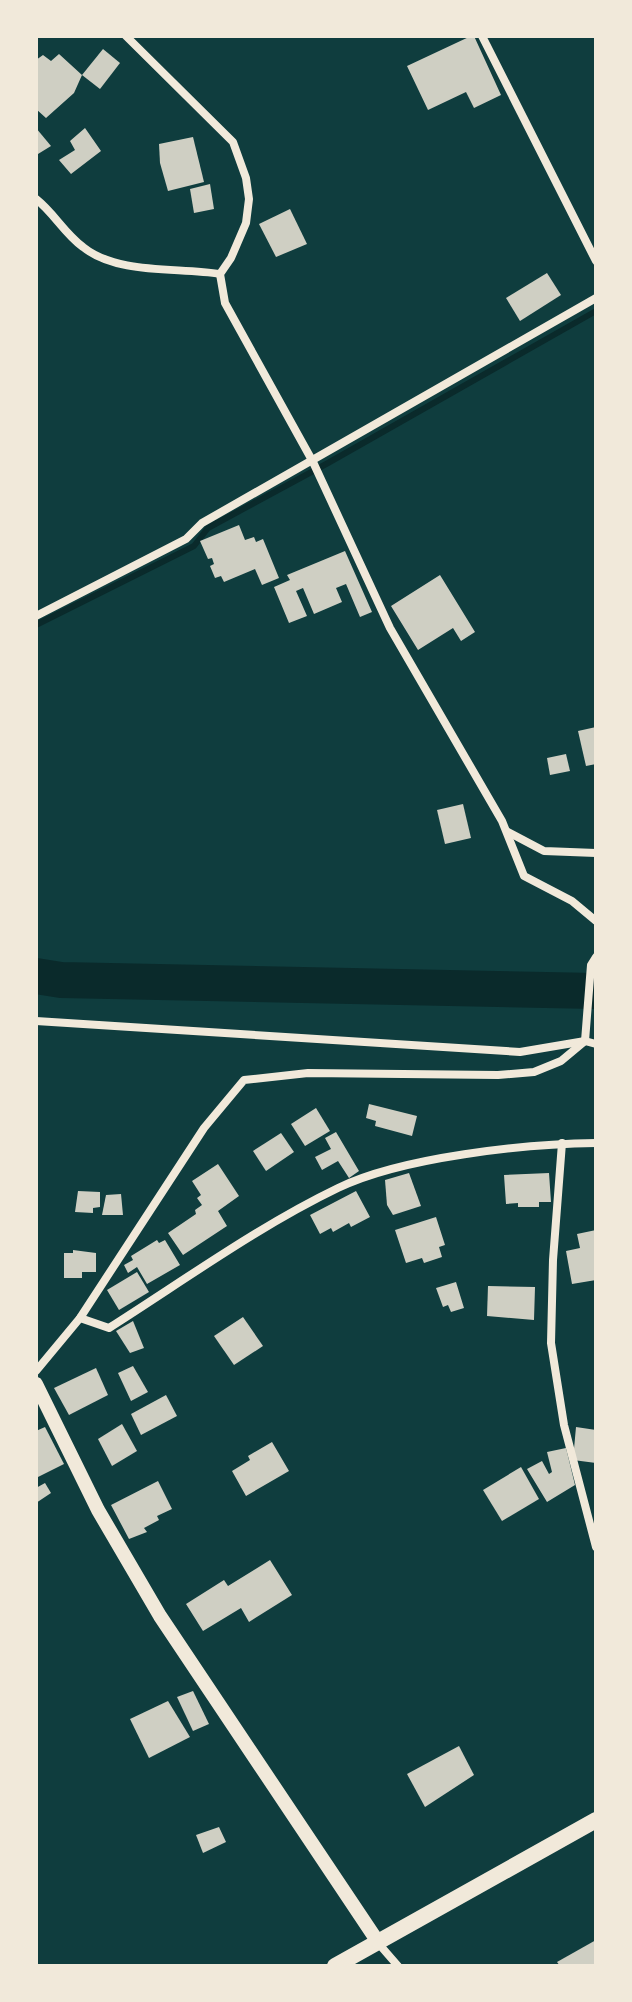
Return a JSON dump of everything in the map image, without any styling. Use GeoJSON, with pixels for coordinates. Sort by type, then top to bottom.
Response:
{"type":"FeatureCollection","features":[{"type":"Feature","properties":{"kind":"main road"},"geometry":{"type":"LineString","coordinates":[[335,1966],[596,1820]]}},
{"type":"Feature","properties":{"kind":"street"},"geometry":{"type":"LineString","coordinates":[[126,36],[233,142],[246,178],[249,199],[246,223],[231,258],[220,274],[225,303],[315,467],[390,628],[507,832],[524,876],[572,901],[596,921]]}},
{"type":"Feature","properties":{"kind":"street"},"geometry":{"type":"LineString","coordinates":[[482,36],[596,261]]}},
{"type":"Feature","properties":{"kind":"street"},"geometry":{"type":"LineString","coordinates":[[36,199],[47,207],[75,241],[100,256],[165,271],[199,270],[220,274]]}},
{"type":"Feature","properties":{"kind":"street"},"geometry":{"type":"LineString","coordinates":[[36,616],[186,539],[202,523],[315,467],[596,298]]}},
{"type":"Feature","properties":{"kind":"street"},"geometry":{"type":"LineString","coordinates":[[507,832],[544,851],[596,853]]}},
{"type":"Feature","properties":{"kind":"street"},"geometry":{"type":"LineString","coordinates":[[36,1371],[80,1318],[204,1128],[244,1080],[308,1073],[498,1075],[534,1072],[561,1061],[585,1041],[594,961]]}},
{"type":"Feature","properties":{"kind":"street"},"geometry":{"type":"LineString","coordinates":[[36,1021],[520,1052],[585,1041],[596,1044]]}},
{"type":"Feature","properties":{"kind":"street"},"geometry":{"type":"LineString","coordinates":[[80,1318],[109,1328],[267,1228],[340,1187],[392,1170],[445,1158],[562,1143],[596,1143]]}},
{"type":"Feature","properties":{"kind":"street"},"geometry":{"type":"LineString","coordinates":[[562,1143],[553,1260],[551,1343],[564,1425],[596,1547]]}},
{"type":"Feature","properties":{"kind":"street"},"geometry":{"type":"LineString","coordinates":[[36,1384],[98,1510],[160,1616],[378,1942],[398,1966]]}},
{"type":"Feature","properties":{"kind":"building"},"geometry":{"type":"Polygon","coordinates":[[[474,36],[501,95],[474,108],[466,92],[428,110],[407,66],[474,36]]]}},
{"type":"Feature","properties":{"kind":"building"},"geometry":{"type":"Polygon","coordinates":[[[103,49],[120,63],[100,89],[82,75],[103,49]]]}},
{"type":"Feature","properties":{"kind":"building"},"geometry":{"type":"Polygon","coordinates":[[[59,54],[82,75],[74,93],[46,118],[36,109],[36,60],[43,55],[51,61],[59,54]]]}},
{"type":"Feature","properties":{"kind":"building"},"geometry":{"type":"Polygon","coordinates":[[[36,128],[51,146],[38,154],[36,152],[36,128]]]}},
{"type":"Feature","properties":{"kind":"building"},"geometry":{"type":"Polygon","coordinates":[[[85,128],[101,151],[71,174],[59,160],[75,150],[70,141],[85,128]]]}},
{"type":"Feature","properties":{"kind":"building"},"geometry":{"type":"Polygon","coordinates":[[[193,137],[204,182],[168,191],[160,163],[159,144],[193,137]]]}},
{"type":"Feature","properties":{"kind":"building"},"geometry":{"type":"Polygon","coordinates":[[[210,184],[214,209],[194,213],[190,189],[210,184]]]}},
{"type":"Feature","properties":{"kind":"building"},"geometry":{"type":"Polygon","coordinates":[[[290,209],[307,244],[276,257],[259,224],[290,209]]]}},
{"type":"Feature","properties":{"kind":"building"},"geometry":{"type":"Polygon","coordinates":[[[547,273],[561,295],[520,321],[506,298],[547,273]]]}},
{"type":"Feature","properties":{"kind":"building"},"geometry":{"type":"Polygon","coordinates":[[[239,525],[245,540],[254,537],[256,542],[263,539],[279,578],[262,585],[255,569],[224,582],[221,576],[215,578],[210,566],[214,564],[212,558],[208,559],[200,541],[239,525]]]}},
{"type":"Feature","properties":{"kind":"building"},"geometry":{"type":"Polygon","coordinates":[[[345,551],[372,612],[360,617],[346,584],[336,588],[342,602],[314,614],[303,588],[296,591],[307,616],[289,623],[274,587],[290,580],[287,575],[345,551]]]}},
{"type":"Feature","properties":{"kind":"building"},"geometry":{"type":"Polygon","coordinates":[[[440,575],[475,632],[461,641],[453,628],[418,650],[391,606],[440,575]]]}},
{"type":"Feature","properties":{"kind":"building"},"geometry":{"type":"Polygon","coordinates":[[[596,727],[596,764],[586,766],[578,731],[596,727]]]}},
{"type":"Feature","properties":{"kind":"building"},"geometry":{"type":"Polygon","coordinates":[[[566,754],[570,771],[550,775],[547,758],[566,754]]]}},
{"type":"Feature","properties":{"kind":"building"},"geometry":{"type":"Polygon","coordinates":[[[463,804],[471,838],[445,844],[437,810],[463,804]]]}},
{"type":"Feature","properties":{"kind":"building"},"geometry":{"type":"Polygon","coordinates":[[[369,1104],[417,1116],[412,1136],[375,1126],[376,1121],[366,1118],[369,1104]]]}},
{"type":"Feature","properties":{"kind":"building"},"geometry":{"type":"Polygon","coordinates":[[[316,1108],[330,1131],[305,1146],[291,1124],[316,1108]]]}},
{"type":"Feature","properties":{"kind":"building"},"geometry":{"type":"Polygon","coordinates":[[[336,1132],[359,1171],[349,1178],[338,1161],[322,1170],[315,1157],[331,1149],[325,1138],[336,1132]]]}},
{"type":"Feature","properties":{"kind":"building"},"geometry":{"type":"Polygon","coordinates":[[[281,1133],[294,1152],[266,1171],[253,1151],[281,1133]]]}},
{"type":"Feature","properties":{"kind":"building"},"geometry":{"type":"Polygon","coordinates":[[[218,1164],[239,1196],[218,1211],[227,1226],[183,1255],[168,1233],[196,1214],[195,1210],[202,1205],[197,1198],[201,1195],[192,1181],[218,1164]]]}},
{"type":"Feature","properties":{"kind":"building"},"geometry":{"type":"Polygon","coordinates":[[[409,1173],[421,1206],[393,1215],[387,1205],[385,1180],[409,1173]]]}},
{"type":"Feature","properties":{"kind":"building"},"geometry":{"type":"Polygon","coordinates":[[[549,1173],[551,1202],[539,1202],[539,1207],[506,1204],[504,1175],[549,1173]]]}},
{"type":"Feature","properties":{"kind":"building"},"geometry":{"type":"Polygon","coordinates":[[[78,1191],[100,1192],[100,1207],[93,1208],[93,1213],[75,1212],[78,1191]]]}},
{"type":"Feature","properties":{"kind":"building"},"geometry":{"type":"Polygon","coordinates":[[[356,1191],[370,1217],[351,1227],[349,1223],[333,1232],[331,1228],[320,1234],[310,1215],[356,1191]]]}},
{"type":"Feature","properties":{"kind":"building"},"geometry":{"type":"Polygon","coordinates":[[[121,1194],[123,1215],[102,1215],[106,1195],[121,1194]]]}},
{"type":"Feature","properties":{"kind":"building"},"geometry":{"type":"Polygon","coordinates":[[[436,1217],[445,1245],[439,1247],[442,1257],[424,1263],[422,1258],[406,1263],[395,1230],[436,1217]]]}},
{"type":"Feature","properties":{"kind":"building"},"geometry":{"type":"Polygon","coordinates":[[[596,1230],[596,1280],[572,1284],[566,1251],[580,1248],[577,1234],[596,1230]]]}},
{"type":"Feature","properties":{"kind":"building"},"geometry":{"type":"Polygon","coordinates":[[[157,1240],[159,1243],[165,1240],[180,1265],[147,1284],[137,1267],[128,1273],[124,1265],[133,1260],[131,1256],[157,1240]]]}},
{"type":"Feature","properties":{"kind":"building"},"geometry":{"type":"Polygon","coordinates":[[[73,1250],[96,1253],[96,1272],[82,1272],[82,1278],[64,1278],[64,1253],[73,1253],[73,1250]]]}},
{"type":"Feature","properties":{"kind":"building"},"geometry":{"type":"Polygon","coordinates":[[[137,1272],[149,1292],[119,1310],[107,1290],[137,1272]]]}},
{"type":"Feature","properties":{"kind":"building"},"geometry":{"type":"Polygon","coordinates":[[[456,1282],[464,1308],[451,1312],[448,1305],[443,1307],[436,1288],[456,1282]]]}},
{"type":"Feature","properties":{"kind":"building"},"geometry":{"type":"Polygon","coordinates":[[[488,1286],[535,1287],[534,1320],[487,1316],[488,1286]]]}},
{"type":"Feature","properties":{"kind":"building"},"geometry":{"type":"Polygon","coordinates":[[[243,1317],[263,1346],[234,1365],[214,1336],[243,1317]]]}},
{"type":"Feature","properties":{"kind":"building"},"geometry":{"type":"Polygon","coordinates":[[[133,1321],[144,1348],[130,1353],[116,1331],[133,1321]]]}},
{"type":"Feature","properties":{"kind":"building"},"geometry":{"type":"Polygon","coordinates":[[[133,1366],[148,1392],[131,1401],[118,1373],[133,1366]]]}},
{"type":"Feature","properties":{"kind":"building"},"geometry":{"type":"Polygon","coordinates":[[[96,1368],[108,1395],[69,1415],[54,1388],[96,1368]]]}},
{"type":"Feature","properties":{"kind":"building"},"geometry":{"type":"Polygon","coordinates":[[[166,1395],[177,1416],[141,1435],[131,1414],[166,1395]]]}},
{"type":"Feature","properties":{"kind":"building"},"geometry":{"type":"Polygon","coordinates":[[[122,1424],[137,1451],[112,1466],[98,1439],[122,1424]]]}},
{"type":"Feature","properties":{"kind":"building"},"geometry":{"type":"Polygon","coordinates":[[[45,1427],[64,1464],[36,1478],[36,1431],[45,1427]]]}},
{"type":"Feature","properties":{"kind":"building"},"geometry":{"type":"Polygon","coordinates":[[[576,1427],[596,1430],[596,1463],[573,1460],[576,1427]]]}},
{"type":"Feature","properties":{"kind":"building"},"geometry":{"type":"Polygon","coordinates":[[[272,1442],[289,1471],[246,1496],[232,1471],[250,1460],[248,1456],[272,1442]]]}},
{"type":"Feature","properties":{"kind":"building"},"geometry":{"type":"Polygon","coordinates":[[[566,1448],[575,1485],[547,1502],[527,1469],[542,1461],[549,1474],[552,1472],[547,1452],[566,1448]]]}},
{"type":"Feature","properties":{"kind":"building"},"geometry":{"type":"Polygon","coordinates":[[[521,1467],[539,1499],[502,1521],[483,1490],[521,1467]]]}},
{"type":"Feature","properties":{"kind":"building"},"geometry":{"type":"Polygon","coordinates":[[[158,1481],[172,1509],[157,1516],[159,1520],[144,1528],[147,1532],[129,1539],[111,1505],[158,1481]]]}},
{"type":"Feature","properties":{"kind":"building"},"geometry":{"type":"Polygon","coordinates":[[[45,1483],[51,1493],[36,1503],[36,1488],[45,1483]]]}},
{"type":"Feature","properties":{"kind":"building"},"geometry":{"type":"Polygon","coordinates":[[[270,1560],[292,1595],[249,1622],[241,1608],[203,1631],[186,1604],[224,1580],[228,1586],[270,1560]]]}},
{"type":"Feature","properties":{"kind":"building"},"geometry":{"type":"Polygon","coordinates":[[[193,1691],[209,1724],[193,1731],[177,1697],[193,1691]]]}},
{"type":"Feature","properties":{"kind":"building"},"geometry":{"type":"Polygon","coordinates":[[[168,1701],[190,1737],[149,1758],[130,1719],[168,1701]]]}},
{"type":"Feature","properties":{"kind":"building"},"geometry":{"type":"Polygon","coordinates":[[[459,1746],[474,1775],[425,1807],[407,1774],[459,1746]]]}},
{"type":"Feature","properties":{"kind":"building"},"geometry":{"type":"Polygon","coordinates":[[[219,1827],[226,1842],[203,1853],[196,1835],[219,1827]]]}},
{"type":"Feature","properties":{"kind":"building"},"geometry":{"type":"Polygon","coordinates":[[[596,1940],[596,1966],[560,1966],[557,1962],[596,1940]]]}},
{"type":"Feature","properties":{"kind":"waterway"},"geometry":{"type":"LineString","coordinates":[[36,625],[194,546],[208,528],[596,311]]}},
{"type":"Feature","properties":{"kind":"waterway"},"geometry":{"type":"LineString","coordinates":[[36,976],[61,980],[596,991]]}}]}
